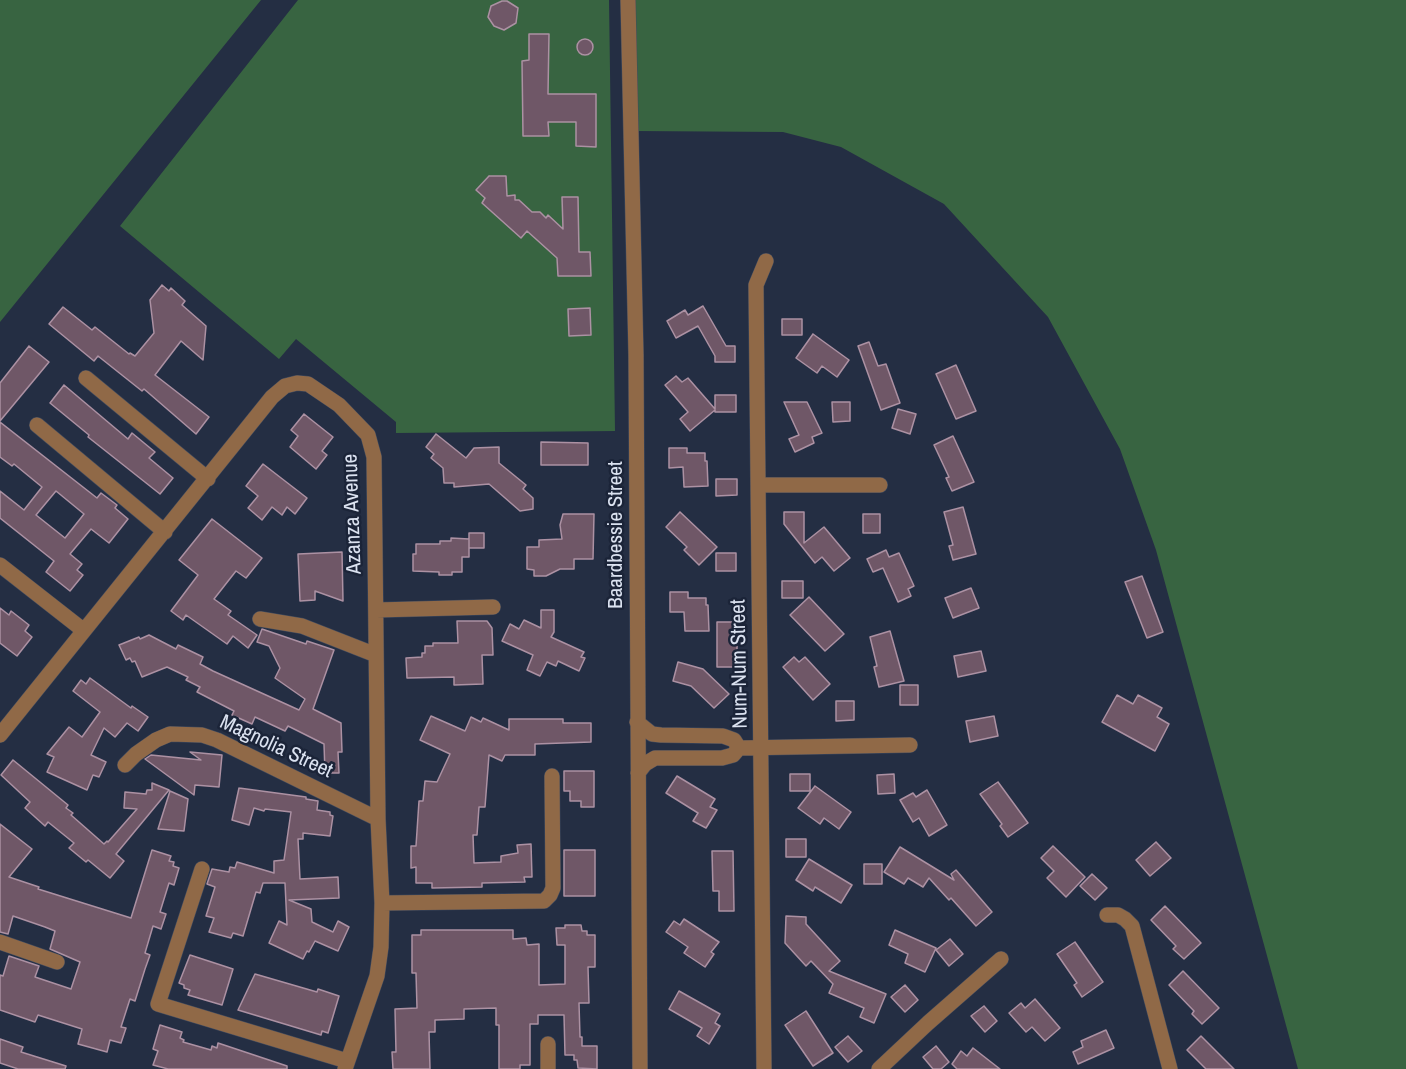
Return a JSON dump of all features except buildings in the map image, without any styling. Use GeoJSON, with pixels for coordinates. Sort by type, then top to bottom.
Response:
{"type":"FeatureCollection","features":[{"type":"Feature","properties":{"kind":"street","name":"Baardbessie Street"},"geometry":{"type":"LineString","coordinates":[[628,0],[636,355],[640,1069]]}},
{"type":"Feature","properties":{"kind":"street","name":"Num-Num Street"},"geometry":{"type":"LineString","coordinates":[[764,1069],[756,285],[766,261]]}},
{"type":"Feature","properties":{"kind":"street"},"geometry":{"type":"LineString","coordinates":[[86,378],[208,479]]}},
{"type":"Feature","properties":{"kind":"street","name":"Azanza Avenue"},"geometry":{"type":"LineString","coordinates":[[0,735],[272,397],[285,386],[297,383],[308,384],[339,405],[368,435],[374,457],[378,819],[382,903],[381,947],[377,976],[346,1065]]}},
{"type":"Feature","properties":{"kind":"street"},"geometry":{"type":"LineString","coordinates":[[37,425],[165,532]]}},
{"type":"Feature","properties":{"kind":"street"},"geometry":{"type":"LineString","coordinates":[[759,485],[880,484]]}},
{"type":"Feature","properties":{"kind":"street"},"geometry":{"type":"LineString","coordinates":[[0,565],[83,630]]}},
{"type":"Feature","properties":{"kind":"street"},"geometry":{"type":"LineString","coordinates":[[376,610],[494,607]]}},
{"type":"Feature","properties":{"kind":"street"},"geometry":{"type":"LineString","coordinates":[[260,619],[302,626],[376,655]]}},
{"type":"Feature","properties":{"kind":"street"},"geometry":{"type":"LineString","coordinates":[[638,722],[652,734],[723,736],[734,740],[739,748]]}},
{"type":"Feature","properties":{"kind":"street","name":"Magnolia Street"},"geometry":{"type":"LineString","coordinates":[[125,765],[156,740],[171,734],[202,735],[378,819]]}},
{"type":"Feature","properties":{"kind":"street"},"geometry":{"type":"LineString","coordinates":[[638,773],[645,764],[655,758],[723,758],[733,755],[739,748],[910,745]]}},
{"type":"Feature","properties":{"kind":"street"},"geometry":{"type":"LineString","coordinates":[[382,903],[544,901],[553,888],[552,776]]}},
{"type":"Feature","properties":{"kind":"street"},"geometry":{"type":"LineString","coordinates":[[202,869],[158,1004],[346,1065]]}},
{"type":"Feature","properties":{"kind":"street"},"geometry":{"type":"LineString","coordinates":[[1107,915],[1118,915],[1132,926],[1170,1069]]}},
{"type":"Feature","properties":{"kind":"street"},"geometry":{"type":"LineString","coordinates":[[0,942],[57,962]]}},
{"type":"Feature","properties":{"kind":"street"},"geometry":{"type":"LineString","coordinates":[[879,1069],[1001,960]]}},
{"type":"Feature","properties":{"kind":"street"},"geometry":{"type":"LineString","coordinates":[[548,1044],[548,1069]]}},
{"type":"Feature","properties":{"kind":"green space"},"geometry":{"type":"Polygon","coordinates":[[[0,0],[261,0],[0,322],[0,0]]]}},
{"type":"Feature","properties":{"kind":"green space"},"geometry":{"type":"Polygon","coordinates":[[[298,0],[609,0],[615,431],[396,433],[396,422],[296,339],[279,359],[120,226],[298,0]]]}},
{"type":"Feature","properties":{"kind":"green space"},"geometry":{"type":"Polygon","coordinates":[[[634,0],[1406,0],[1406,1069],[1298,1069],[1156,550],[1120,449],[1048,317],[944,204],[841,147],[783,132],[636,131],[634,0]]]}}]}
